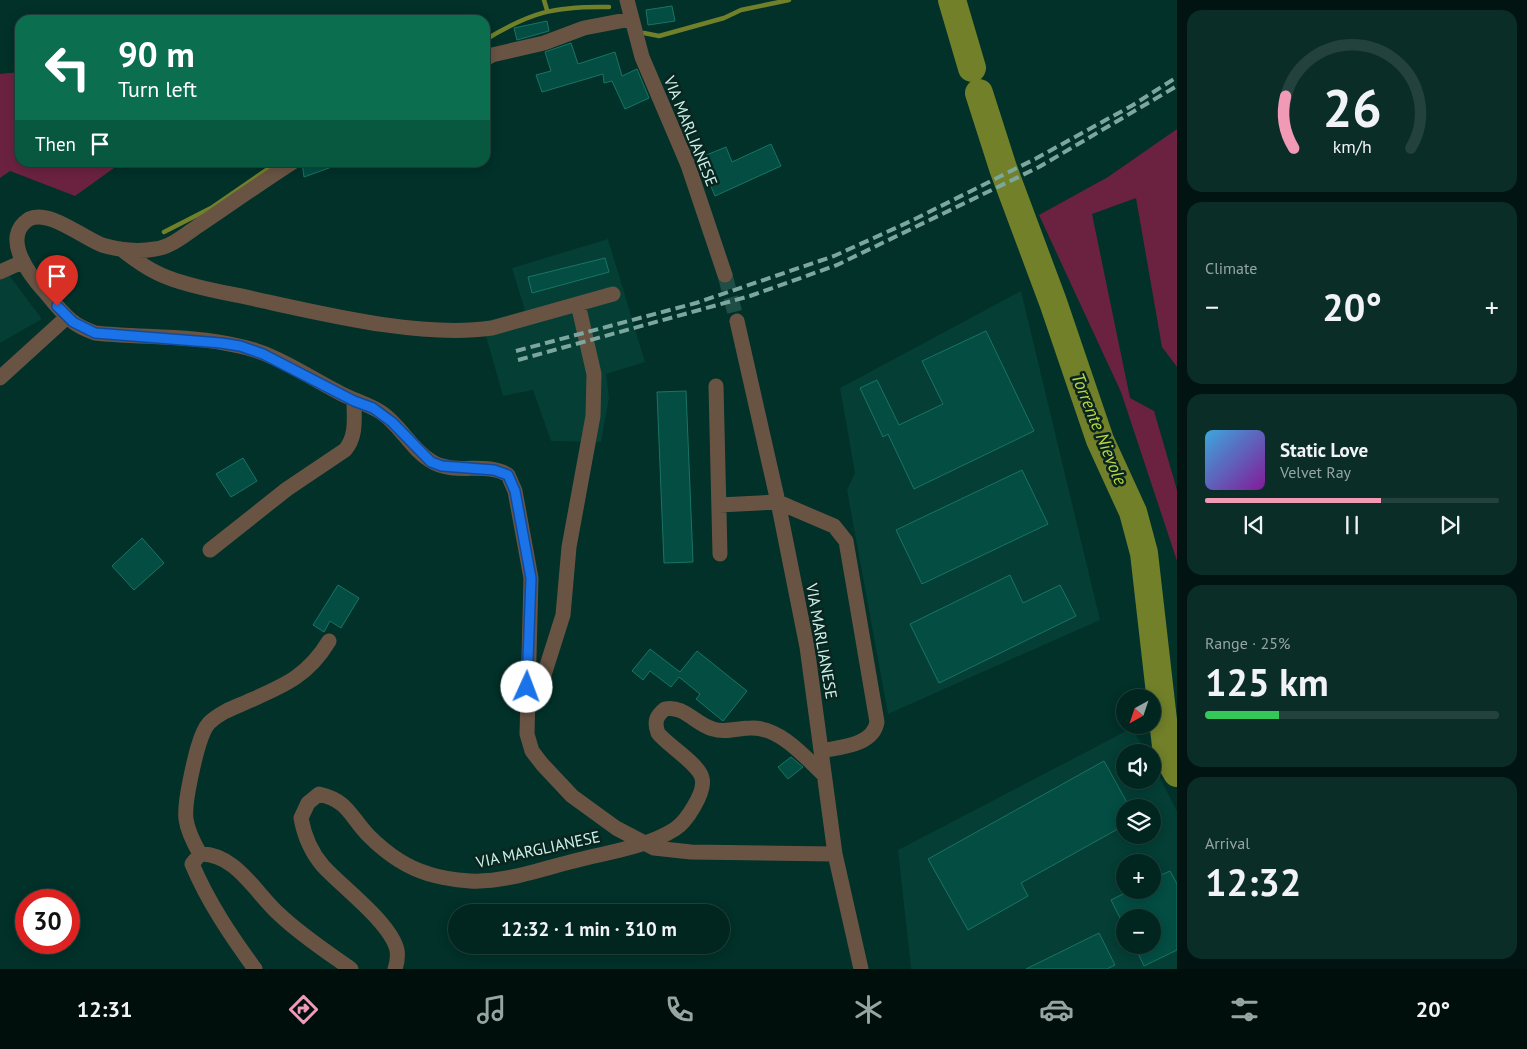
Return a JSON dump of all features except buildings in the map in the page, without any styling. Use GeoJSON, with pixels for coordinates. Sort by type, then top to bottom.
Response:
{"type":"FeatureCollection","features":[{"type":"Feature","properties":{"kind":"street","name":"VIA MARLIANESE"},"geometry":{"type":"LineString","coordinates":[[627,0],[642,57],[688,165],[725,275]]}},
{"type":"Feature","properties":{"kind":"street"},"geometry":{"type":"LineString","coordinates":[[490,57],[544,43],[584,28],[631,19]]}},
{"type":"Feature","properties":{"kind":"street"},"geometry":{"type":"LineString","coordinates":[[286,167],[168,246],[145,251],[121,249],[101,244],[50,219],[38,217],[29,219],[16,232],[14,246],[20,263],[67,317],[80,327],[95,333],[205,341],[240,346],[294,369],[354,401],[384,414],[431,462],[442,466],[502,471],[512,481],[531,578],[526,706],[527,734],[532,751],[554,779],[590,811],[643,843],[670,851],[835,854]]}},
{"type":"Feature","properties":{"kind":"street"},"geometry":{"type":"LineString","coordinates":[[121,249],[145,267],[182,282],[298,308],[399,326],[478,330],[613,294]]}},
{"type":"Feature","properties":{"kind":"street"},"geometry":{"type":"LineString","coordinates":[[0,272],[20,263]]}},
{"type":"Feature","properties":{"kind":"street"},"geometry":{"type":"LineString","coordinates":[[526,706],[544,674],[563,615],[569,547],[593,416],[594,374],[578,304]]}},
{"type":"Feature","properties":{"kind":"street"},"geometry":{"type":"LineString","coordinates":[[0,378],[67,317]]}},
{"type":"Feature","properties":{"kind":"street","name":"VIA MARLIANESE"},"geometry":{"type":"LineString","coordinates":[[737,321],[778,502],[807,646],[835,854],[861,969]]}},
{"type":"Feature","properties":{"kind":"street"},"geometry":{"type":"LineString","coordinates":[[716,386],[720,554]]}},
{"type":"Feature","properties":{"kind":"street"},"geometry":{"type":"LineString","coordinates":[[210,550],[287,489],[346,450],[350,445],[354,430],[354,401]]}},
{"type":"Feature","properties":{"kind":"street"},"geometry":{"type":"LineString","coordinates":[[719,505],[778,502],[834,526],[844,536],[848,546],[877,722],[874,731],[862,741],[821,750]]}},
{"type":"Feature","properties":{"kind":"street"},"geometry":{"type":"LineString","coordinates":[[200,854],[191,838],[184,812],[199,745],[208,724],[222,713],[284,686],[299,677],[317,660],[329,641]]}},
{"type":"Feature","properties":{"kind":"street","name":"VIA MARGLIANESE"},"geometry":{"type":"LineString","coordinates":[[395,969],[397,959],[394,942],[378,920],[322,865],[311,850],[301,818],[308,803],[319,794],[334,797],[390,856],[410,868],[447,878],[471,881],[506,877],[643,843],[665,835],[681,824],[690,813],[703,784],[701,774],[658,733],[655,726],[656,719],[664,709],[677,709],[711,729],[721,731],[752,728],[774,734],[802,754],[824,775]]}},
{"type":"Feature","properties":{"kind":"street"},"geometry":{"type":"LineString","coordinates":[[200,854],[192,864],[199,881],[229,933],[256,969]]}},
{"type":"Feature","properties":{"kind":"street"},"geometry":{"type":"LineString","coordinates":[[200,854],[211,854],[224,859],[280,915],[350,969]]}},
{"type":"Feature","properties":{"kind":"shaded area"},"geometry":{"type":"Polygon","coordinates":[[[15,72],[15,167],[115,167],[75,196],[10,171],[0,178],[0,74],[15,72]]]}},
{"type":"Feature","properties":{"kind":"shaded area"},"geometry":{"type":"Polygon","coordinates":[[[1177,129],[1177,367],[1162,347],[1136,198],[1092,214],[1130,398],[1154,411],[1177,490],[1177,561],[1121,392],[1039,215],[1108,177],[1177,129]]]}},
{"type":"Feature","properties":{"kind":"shaded area"},"geometry":{"type":"Polygon","coordinates":[[[608,239],[645,362],[606,374],[609,398],[601,442],[551,441],[533,390],[503,396],[482,322],[525,311],[512,268],[608,239]]]}},
{"type":"Feature","properties":{"kind":"shaded area"},"geometry":{"type":"Polygon","coordinates":[[[0,263],[42,319],[0,343],[0,263]]]}},
{"type":"Feature","properties":{"kind":"shaded area"},"geometry":{"type":"Polygon","coordinates":[[[1021,291],[1100,620],[888,714],[847,490],[855,473],[840,388],[1021,291]]]}},
{"type":"Feature","properties":{"kind":"shaded area"},"geometry":{"type":"Polygon","coordinates":[[[1120,734],[1136,734],[1141,744],[1116,744],[1116,789],[1161,789],[1161,780],[1177,811],[1177,969],[911,969],[898,850],[1120,734]]]}},
{"type":"Feature","properties":{"kind":"waterway"},"geometry":{"type":"LineString","coordinates":[[544,0],[547,10]]}},
{"type":"Feature","properties":{"kind":"waterway"},"geometry":{"type":"LineString","coordinates":[[644,33],[659,36],[724,18],[741,10],[789,0]]}},
{"type":"Feature","properties":{"kind":"waterway","name":"Torrente Nievole"},"geometry":{"type":"LineString","coordinates":[[952,0],[972,68]]}},
{"type":"Feature","properties":{"kind":"waterway"},"geometry":{"type":"LineString","coordinates":[[490,37],[516,23],[544,13],[573,8],[609,7]]}},
{"type":"Feature","properties":{"kind":"waterway","name":"Torrente Nievole"},"geometry":{"type":"LineString","coordinates":[[979,93],[1003,168],[1053,302],[1100,440],[1133,512],[1144,553],[1167,755],[1177,773]]}},
{"type":"Feature","properties":{"kind":"waterway"},"geometry":{"type":"LineString","coordinates":[[164,232],[211,208],[271,167]]}},
{"type":"Feature","properties":{"kind":"tunnel"},"geometry":{"type":"LineString","coordinates":[[725,275],[737,321]]}},
{"type":"Feature","properties":{"kind":"railway"},"geometry":{"type":"LineString","coordinates":[[516,351],[696,303],[834,256],[911,221],[1035,159],[1133,105],[1177,77]]}},
{"type":"Feature","properties":{"kind":"railway"},"geometry":{"type":"LineString","coordinates":[[518,360],[750,296],[837,265],[1039,167],[1177,86]]}},
{"type":"Feature","properties":{"kind":"route"},"geometry":{"type":"LineString","coordinates":[[57,306],[73,322],[95,333],[221,343],[240,346],[263,354],[354,401],[384,414],[431,462],[457,468],[502,471],[508,475],[515,491],[531,578],[527,687]]}}]}
